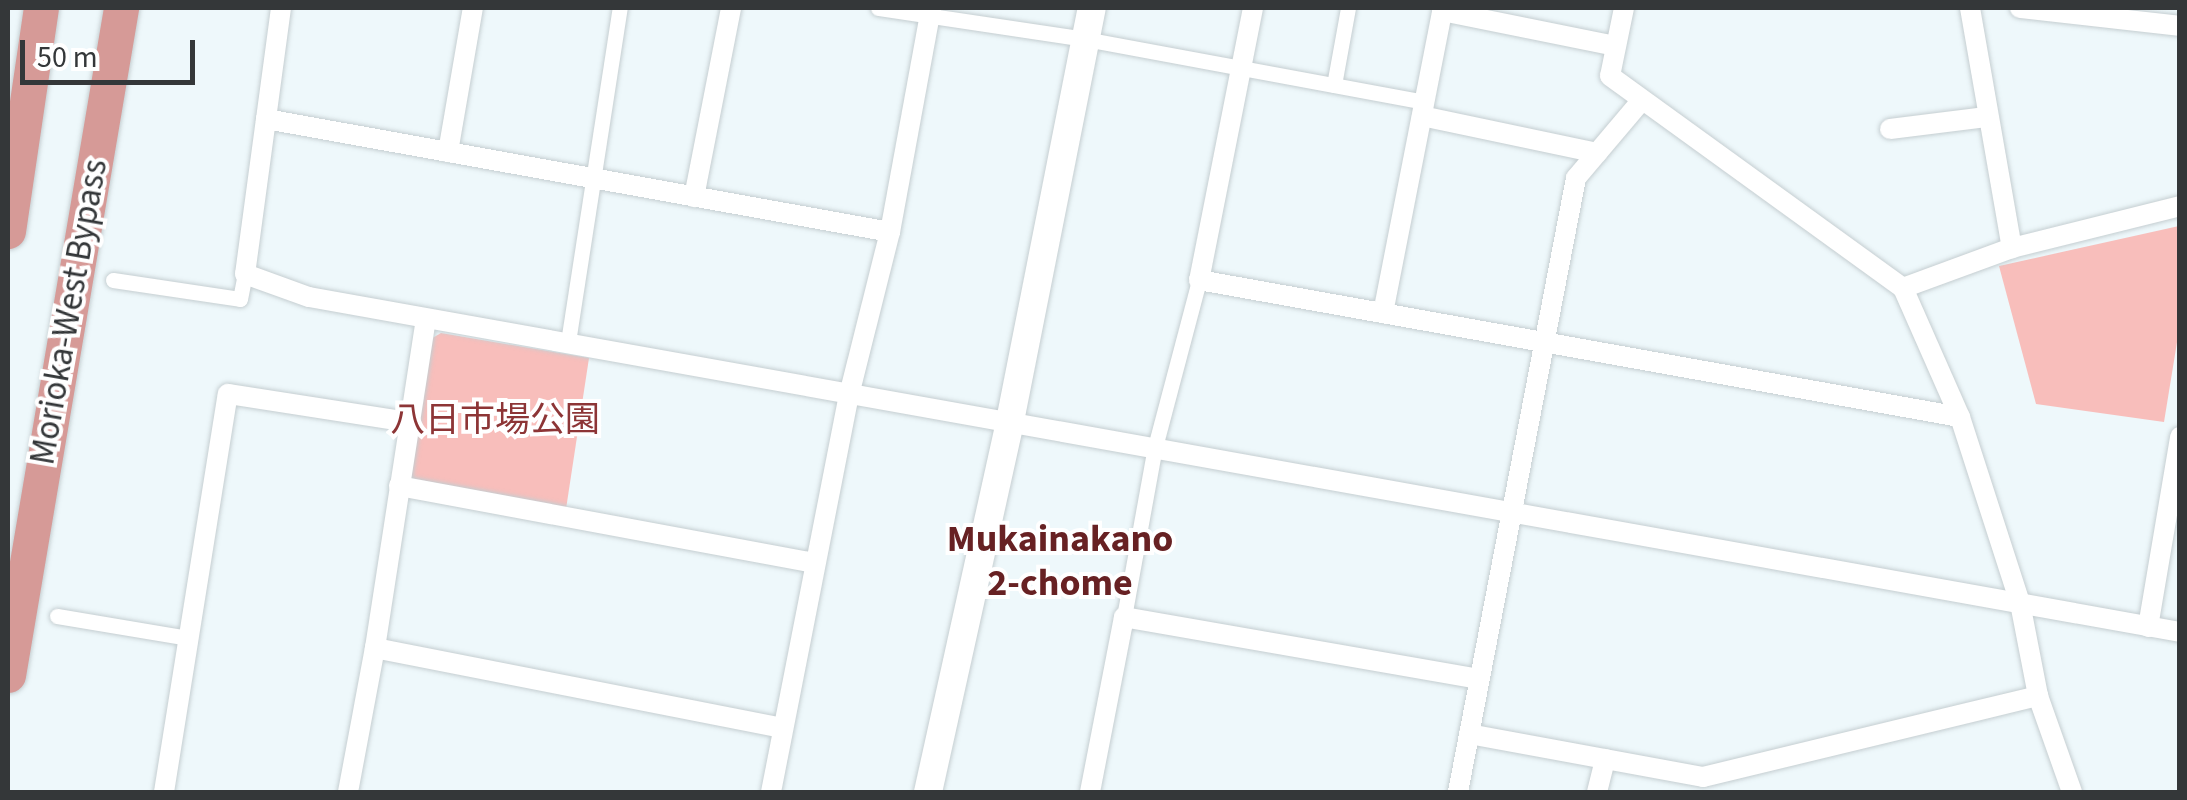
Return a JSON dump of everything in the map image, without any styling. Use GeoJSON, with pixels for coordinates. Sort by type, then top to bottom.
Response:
{"type":"FeatureCollection","features":[{"type":"Feature","properties":{"kind":"highway"},"geometry":{"type":"LineString","coordinates":[[8,231],[41,8]]}},
{"type":"Feature","properties":{"kind":"highway","name":"Morioka-West Bypass"},"geometry":{"type":"LineString","coordinates":[[8,675],[121,8]]}},
{"type":"Feature","properties":{"kind":"street"},"geometry":{"type":"LineString","coordinates":[[113,280],[240,299],[281,8]]}},
{"type":"Feature","properties":{"kind":"street"},"geometry":{"type":"LineString","coordinates":[[448,152],[473,8]]}},
{"type":"Feature","properties":{"kind":"street"},"geometry":{"type":"LineString","coordinates":[[568,342],[620,8]]}},
{"type":"Feature","properties":{"kind":"street"},"geometry":{"type":"LineString","coordinates":[[694,197],[732,8]]}},
{"type":"Feature","properties":{"kind":"street"},"geometry":{"type":"LineString","coordinates":[[878,8],[930,12],[1334,84],[1597,153]]}},
{"type":"Feature","properties":{"kind":"street"},"geometry":{"type":"LineString","coordinates":[[928,792],[1010,421],[1092,8]]}},
{"type":"Feature","properties":{"kind":"street"},"geometry":{"type":"LineString","coordinates":[[1095,792],[1156,447],[1199,280],[1253,8]]}},
{"type":"Feature","properties":{"kind":"street"},"geometry":{"type":"LineString","coordinates":[[1334,84],[1348,8]]}},
{"type":"Feature","properties":{"kind":"street"},"geometry":{"type":"LineString","coordinates":[[1624,8],[1610,76],[1903,288],[1960,417],[2020,604],[2038,696],[2072,792]]}},
{"type":"Feature","properties":{"kind":"street"},"geometry":{"type":"LineString","coordinates":[[1970,8],[2012,248]]}},
{"type":"Feature","properties":{"kind":"street"},"geometry":{"type":"LineString","coordinates":[[2020,8],[2180,26]]}},
{"type":"Feature","properties":{"kind":"street"},"geometry":{"type":"LineString","coordinates":[[1382,313],[1442,10],[1616,46]]}},
{"type":"Feature","properties":{"kind":"street"},"geometry":{"type":"LineString","coordinates":[[771,792],[850,391],[890,232],[930,12]]}},
{"type":"Feature","properties":{"kind":"street"},"geometry":{"type":"LineString","coordinates":[[1458,792],[1576,178],[1642,100]]}},
{"type":"Feature","properties":{"kind":"street"},"geometry":{"type":"LineString","coordinates":[[1890,130],[1986,116]]}},
{"type":"Feature","properties":{"kind":"street"},"geometry":{"type":"LineString","coordinates":[[266,119],[890,232]]}},
{"type":"Feature","properties":{"kind":"street"},"geometry":{"type":"LineString","coordinates":[[1903,288],[2012,248],[2180,206]]}},
{"type":"Feature","properties":{"kind":"street"},"geometry":{"type":"LineString","coordinates":[[245,274],[309,297],[2180,632]]}},
{"type":"Feature","properties":{"kind":"street"},"geometry":{"type":"LineString","coordinates":[[1199,280],[1960,417]]}},
{"type":"Feature","properties":{"kind":"street"},"geometry":{"type":"LineString","coordinates":[[348,792],[375,648],[426,318]]}},
{"type":"Feature","properties":{"kind":"street"},"geometry":{"type":"LineString","coordinates":[[164,792],[228,394],[409,422]]}},
{"type":"Feature","properties":{"kind":"street"},"geometry":{"type":"LineString","coordinates":[[2148,626],[2180,437]]}},
{"type":"Feature","properties":{"kind":"street"},"geometry":{"type":"LineString","coordinates":[[399,486],[816,563]]}},
{"type":"Feature","properties":{"kind":"street"},"geometry":{"type":"LineString","coordinates":[[57,616],[189,638]]}},
{"type":"Feature","properties":{"kind":"street"},"geometry":{"type":"LineString","coordinates":[[1124,618],[1480,678]]}},
{"type":"Feature","properties":{"kind":"street"},"geometry":{"type":"LineString","coordinates":[[375,648],[782,728]]}},
{"type":"Feature","properties":{"kind":"street"},"geometry":{"type":"LineString","coordinates":[[1469,734],[1704,776],[2038,696]]}},
{"type":"Feature","properties":{"kind":"street"},"geometry":{"type":"LineString","coordinates":[[1597,792],[1605,758]]}},
{"type":"Feature","properties":{"kind":"green space"},"geometry":{"type":"Polygon","coordinates":[[[2179,226],[2179,330],[2164,422],[2036,404],[1999,266],[2179,226]]]}},
{"type":"Feature","properties":{"kind":"green space","name":"八日市場公園"},"geometry":{"type":"Polygon","coordinates":[[[441,333],[589,358],[566,509],[415,484],[409,477],[429,340],[441,333]]]}},
{"type":"Feature","properties":{"kind":"district","name":"Mukainakano 2-chome"},"geometry":{"type":"Point","coordinates":[1060,562]}}]}
